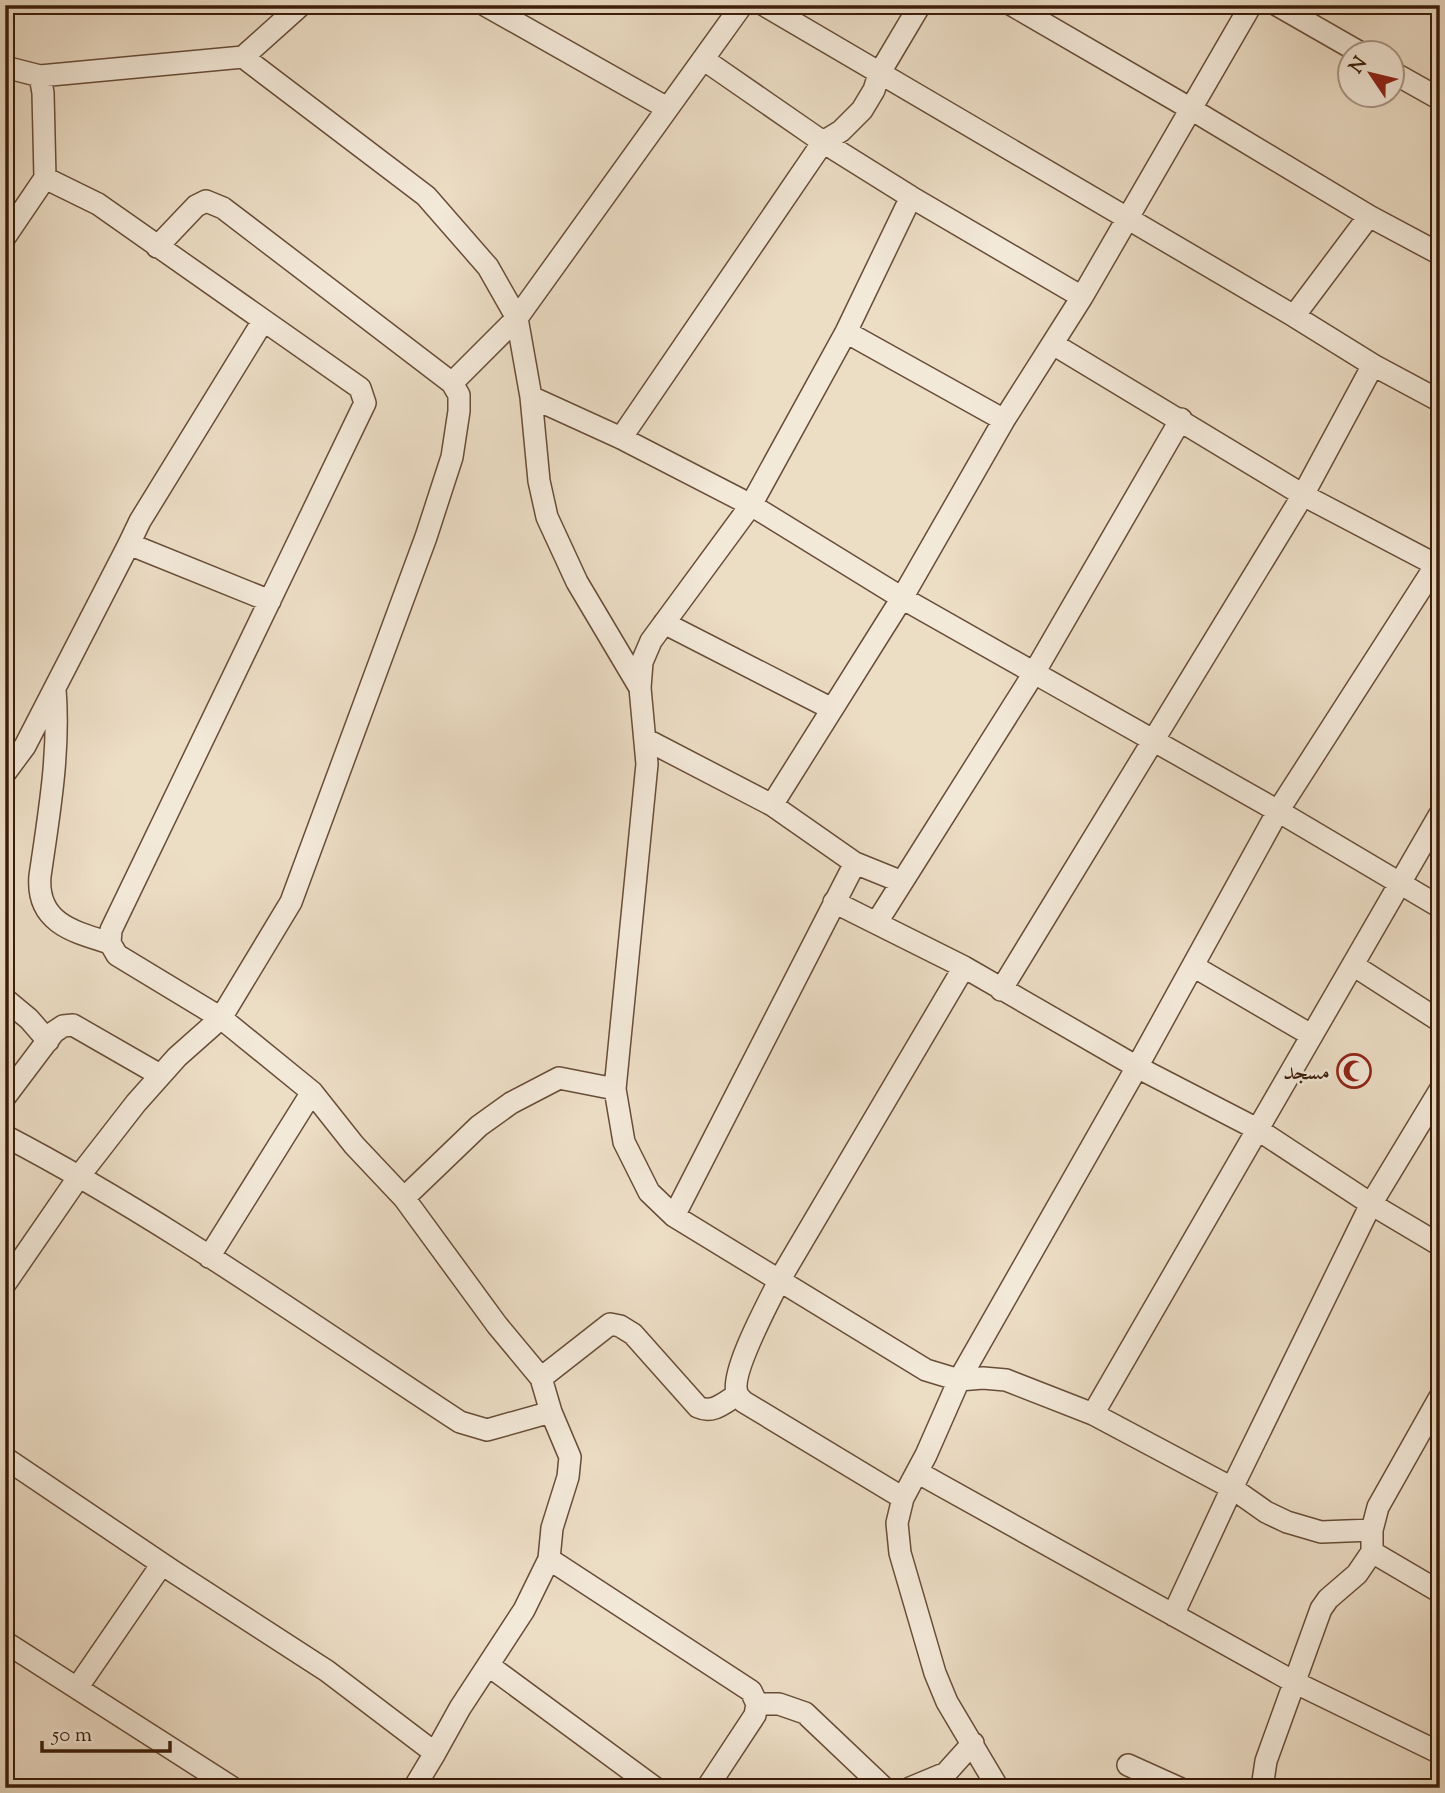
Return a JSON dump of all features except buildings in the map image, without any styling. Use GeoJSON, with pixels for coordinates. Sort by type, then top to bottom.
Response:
{"type":"FeatureCollection","features":[{"type":"Feature","properties":{"kind":"street"},"geometry":{"type":"LineString","coordinates":[[5,67],[40,76],[243,57],[301,5]]}},
{"type":"Feature","properties":{"kind":"street"},"geometry":{"type":"LineString","coordinates":[[485,5],[515,12],[667,108]]}},
{"type":"Feature","properties":{"kind":"street"},"geometry":{"type":"LineString","coordinates":[[452,383],[517,318],[742,5]]}},
{"type":"Feature","properties":{"kind":"street"},"geometry":{"type":"LineString","coordinates":[[764,5],[1373,365],[1440,401]]}},
{"type":"Feature","properties":{"kind":"street"},"geometry":{"type":"LineString","coordinates":[[621,438],[823,142],[841,131],[862,110],[874,90],[879,74],[920,5]]}},
{"type":"Feature","properties":{"kind":"street"},"geometry":{"type":"LineString","coordinates":[[1012,5],[1369,216],[1440,254]]}},
{"type":"Feature","properties":{"kind":"street"},"geometry":{"type":"LineString","coordinates":[[772,805],[902,598],[1004,420],[1082,297],[1251,5]]}},
{"type":"Feature","properties":{"kind":"street"},"geometry":{"type":"LineString","coordinates":[[1277,5],[1336,39]]}},
{"type":"Feature","properties":{"kind":"street"},"geometry":{"type":"LineString","coordinates":[[243,57],[426,196],[488,267],[517,318],[531,397],[539,481],[547,517],[577,582],[640,688]]}},
{"type":"Feature","properties":{"kind":"street"},"geometry":{"type":"LineString","coordinates":[[703,59],[823,142],[1082,297]]}},
{"type":"Feature","properties":{"kind":"street"},"geometry":{"type":"LineString","coordinates":[[5,237],[45,178],[43,93],[40,76]]}},
{"type":"Feature","properties":{"kind":"street"},"geometry":{"type":"LineString","coordinates":[[1406,80],[1440,99]]}},
{"type":"Feature","properties":{"kind":"street"},"geometry":{"type":"LineString","coordinates":[[45,178],[98,204],[360,388],[365,403],[111,930],[110,943],[117,955],[221,1018],[312,1091],[354,1145],[404,1198],[496,1325],[541,1378],[551,1412],[570,1457],[568,1477],[552,1528],[549,1559],[524,1609],[435,1753],[418,1786]]}},
{"type":"Feature","properties":{"kind":"street"},"geometry":{"type":"LineString","coordinates":[[911,197],[846,332],[751,505],[651,640],[642,662],[640,688],[647,764],[615,1089],[624,1142],[649,1192],[674,1216],[926,1370],[959,1380],[1006,1380],[1093,1414],[1231,1488],[1266,1512],[1306,1529],[1321,1532],[1372,1530]]}},
{"type":"Feature","properties":{"kind":"street"},"geometry":{"type":"LineString","coordinates":[[5,1284],[80,1175],[136,1103],[177,1056],[221,1018],[291,902],[422,550],[452,457],[459,411],[459,395],[452,383],[223,208],[206,201],[196,206],[157,247]]}},
{"type":"Feature","properties":{"kind":"street"},"geometry":{"type":"LineString","coordinates":[[1294,316],[1369,216]]}},
{"type":"Feature","properties":{"kind":"street"},"geometry":{"type":"LineString","coordinates":[[5,773],[25,747],[140,521],[263,321]]}},
{"type":"Feature","properties":{"kind":"street"},"geometry":{"type":"LineString","coordinates":[[846,332],[1004,420]]}},
{"type":"Feature","properties":{"kind":"street"},"geometry":{"type":"LineString","coordinates":[[998,1788],[947,1702],[935,1674],[900,1553],[897,1522],[903,1498],[959,1380],[1137,1067],[1278,811],[1438,566],[1303,495],[1053,344]]}},
{"type":"Feature","properties":{"kind":"street"},"geometry":{"type":"LineString","coordinates":[[1001,990],[1303,495],[1373,365]]}},
{"type":"Feature","properties":{"kind":"street"},"geometry":{"type":"LineString","coordinates":[[531,397],[621,438],[751,505],[902,598],[1278,811],[1440,907]]}},
{"type":"Feature","properties":{"kind":"street"},"geometry":{"type":"LineString","coordinates":[[877,922],[1034,673],[1181,419]]}},
{"type":"Feature","properties":{"kind":"street"},"geometry":{"type":"LineString","coordinates":[[129,544],[270,601]]}},
{"type":"Feature","properties":{"kind":"street"},"geometry":{"type":"LineString","coordinates":[[664,623],[832,709]]}},
{"type":"Feature","properties":{"kind":"street"},"geometry":{"type":"LineString","coordinates":[[55,689],[57,750],[40,877],[40,897],[49,915],[57,921],[68,928],[110,943]]}},
{"type":"Feature","properties":{"kind":"street"},"geometry":{"type":"LineString","coordinates":[[645,738],[772,805],[855,863],[902,882]]}},
{"type":"Feature","properties":{"kind":"street"},"geometry":{"type":"LineString","coordinates":[[1093,1414],[1440,814]]}},
{"type":"Feature","properties":{"kind":"street"},"geometry":{"type":"LineString","coordinates":[[674,1216],[855,863]]}},
{"type":"Feature","properties":{"kind":"street"},"geometry":{"type":"LineString","coordinates":[[834,902],[964,967],[1137,1067],[1257,1129],[1371,1204],[1440,1245]]}},
{"type":"Feature","properties":{"kind":"street"},"geometry":{"type":"LineString","coordinates":[[1193,965],[1311,1035]]}},
{"type":"Feature","properties":{"kind":"street"},"geometry":{"type":"LineString","coordinates":[[1353,965],[1440,1021]]}},
{"type":"Feature","properties":{"kind":"street"},"geometry":{"type":"LineString","coordinates":[[903,1498],[744,1402],[737,1395],[736,1385],[753,1331],[780,1279],[964,967]]}},
{"type":"Feature","properties":{"kind":"street"},"geometry":{"type":"LineString","coordinates":[[5,999],[29,1019],[48,1041]]}},
{"type":"Feature","properties":{"kind":"street"},"geometry":{"type":"LineString","coordinates":[[5,1097],[48,1041],[63,1026],[73,1025],[160,1075]]}},
{"type":"Feature","properties":{"kind":"street"},"geometry":{"type":"LineString","coordinates":[[404,1198],[479,1126],[511,1103],[559,1077],[615,1089]]}},
{"type":"Feature","properties":{"kind":"street"},"geometry":{"type":"LineString","coordinates":[[1172,1615],[1231,1488],[1371,1204],[1440,1090]]}},
{"type":"Feature","properties":{"kind":"street"},"geometry":{"type":"LineString","coordinates":[[209,1257],[312,1091]]}},
{"type":"Feature","properties":{"kind":"street"},"geometry":{"type":"LineString","coordinates":[[5,1136],[80,1175],[460,1422],[487,1430],[551,1412]]}},
{"type":"Feature","properties":{"kind":"street"},"geometry":{"type":"LineString","coordinates":[[541,1378],[610,1324],[620,1326],[633,1334],[698,1407],[713,1410],[737,1395]]}},
{"type":"Feature","properties":{"kind":"street"},"geometry":{"type":"LineString","coordinates":[[1262,1788],[1266,1761],[1324,1603],[1357,1574],[1371,1552],[1372,1530],[1386,1490],[1440,1397]]}},
{"type":"Feature","properties":{"kind":"street"},"geometry":{"type":"LineString","coordinates":[[5,1458],[327,1671],[435,1753]]}},
{"type":"Feature","properties":{"kind":"street"},"geometry":{"type":"LineString","coordinates":[[917,1472],[1294,1682],[1440,1753]]}},
{"type":"Feature","properties":{"kind":"street"},"geometry":{"type":"LineString","coordinates":[[1371,1552],[1440,1591]]}},
{"type":"Feature","properties":{"kind":"street"},"geometry":{"type":"LineString","coordinates":[[549,1559],[751,1691],[757,1704],[755,1715],[707,1788]]}},
{"type":"Feature","properties":{"kind":"street"},"geometry":{"type":"LineString","coordinates":[[77,1688],[162,1564]]}},
{"type":"Feature","properties":{"kind":"street"},"geometry":{"type":"LineString","coordinates":[[5,1642],[233,1788]]}},
{"type":"Feature","properties":{"kind":"street"},"geometry":{"type":"LineString","coordinates":[[488,1665],[655,1788]]}},
{"type":"Feature","properties":{"kind":"street"},"geometry":{"type":"LineString","coordinates":[[757,1704],[779,1704],[805,1713],[884,1788]]}},
{"type":"Feature","properties":{"kind":"street"},"geometry":{"type":"LineString","coordinates":[[910,1788],[946,1773],[973,1743]]}},
{"type":"Feature","properties":{"kind":"street"},"geometry":{"type":"LineString","coordinates":[[1128,1765],[1179,1788]]}},
{"type":"Feature","properties":{"kind":"place","name":"مسجد"},"geometry":{"type":"Point","coordinates":[1354,1071]}}]}
